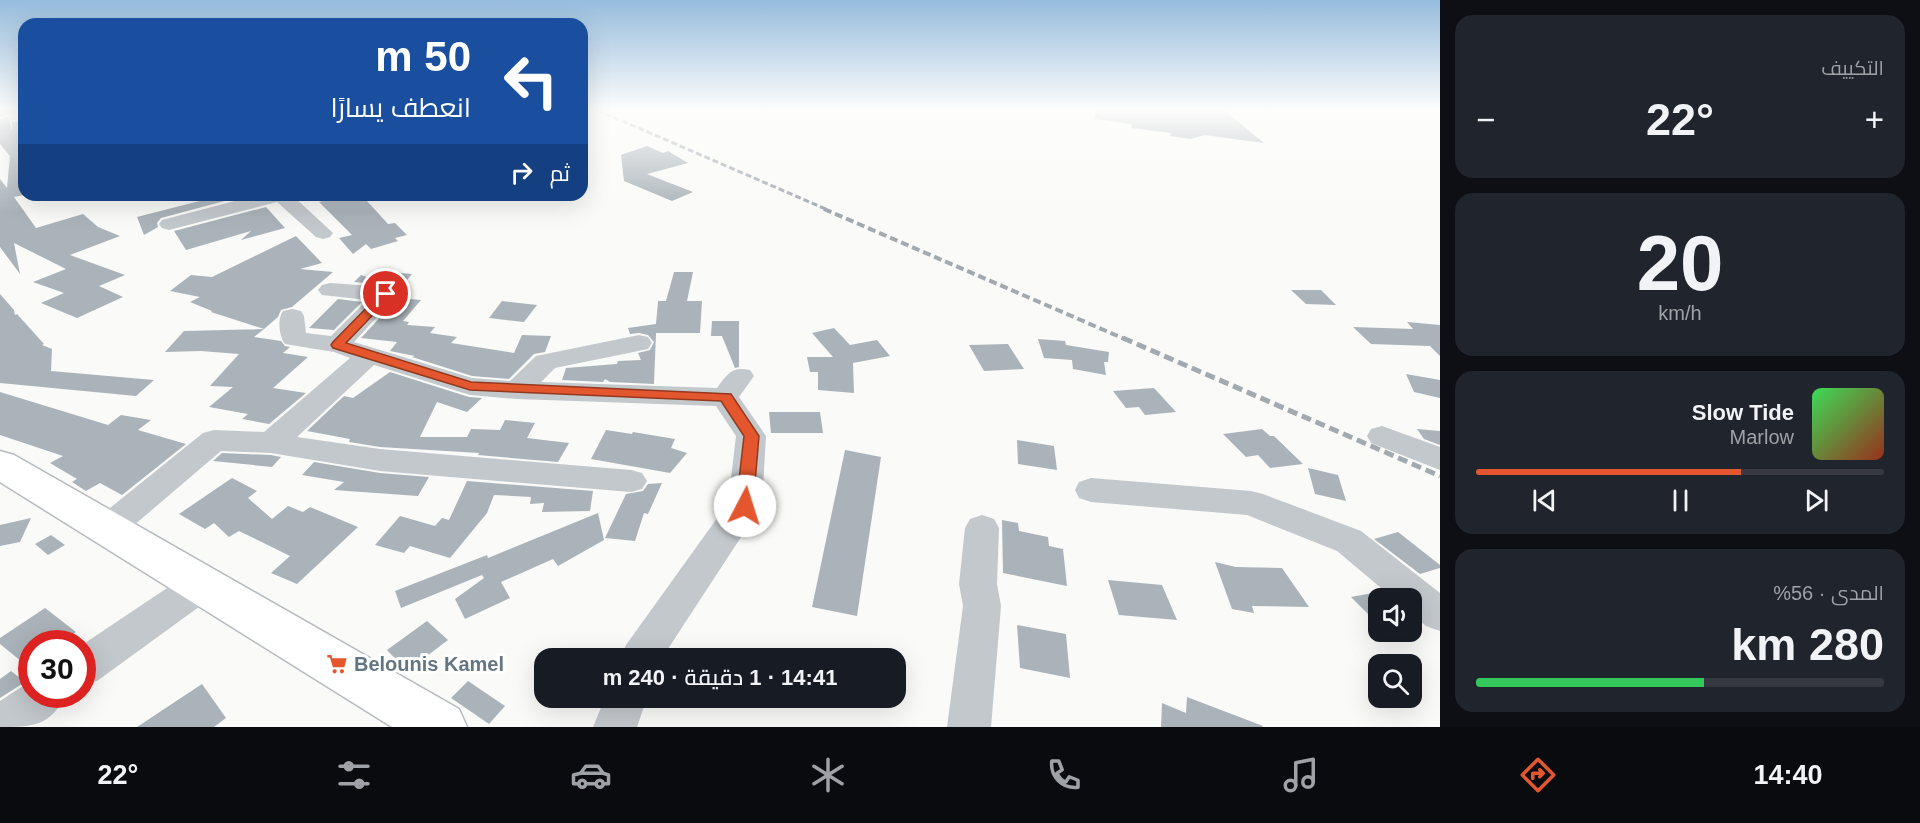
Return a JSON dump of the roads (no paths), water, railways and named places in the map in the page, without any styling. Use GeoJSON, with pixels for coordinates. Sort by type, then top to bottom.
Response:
{"type":"FeatureCollection","features":[{"type":"Feature","properties":{"kind":"main road"},"geometry":{"type":"LineString","coordinates":[[0,464],[440,727]]}},
{"type":"Feature","properties":{"kind":"street"},"geometry":{"type":"LineString","coordinates":[[170,224],[258,201]]}},
{"type":"Feature","properties":{"kind":"street"},"geometry":{"type":"LineString","coordinates":[[288,201],[323,233]]}},
{"type":"Feature","properties":{"kind":"street"},"geometry":{"type":"LineString","coordinates":[[330,290],[386,294],[337,345]]}},
{"type":"Feature","properties":{"kind":"street"},"geometry":{"type":"LineString","coordinates":[[292,315],[294,339],[337,345],[470,386],[517,390],[733,386],[751,436],[745,506],[647,648]]}},
{"type":"Feature","properties":{"kind":"street"},"geometry":{"type":"LineString","coordinates":[[517,390],[546,362],[639,343]]}},
{"type":"Feature","properties":{"kind":"street"},"geometry":{"type":"LineString","coordinates":[[271,443],[369,355]]}},
{"type":"Feature","properties":{"kind":"street"},"geometry":{"type":"LineString","coordinates":[[1382,436],[1440,459]]}},
{"type":"Feature","properties":{"kind":"street"},"geometry":{"type":"LineString","coordinates":[[107,529],[214,440],[271,443],[380,460],[631,481]]}},
{"type":"Feature","properties":{"kind":"street"},"geometry":{"type":"LineString","coordinates":[[1090,490],[1251,503],[1349,541],[1440,615]]}},
{"type":"Feature","properties":{"kind":"street"},"geometry":{"type":"LineString","coordinates":[[969,727],[982,606],[978,584],[982,528]]}},
{"type":"Feature","properties":{"kind":"street"},"geometry":{"type":"LineString","coordinates":[[96,658],[201,585]]}},
{"type":"Feature","properties":{"kind":"street"},"geometry":{"type":"LineString","coordinates":[[0,726],[25,708]]}},
{"type":"Feature","properties":{"kind":"street"},"geometry":{"type":"LineString","coordinates":[[615,727],[622,708]]}},
{"type":"Feature","properties":{"kind":"railway"},"geometry":{"type":"LineString","coordinates":[[675,144],[828,210]]}},
{"type":"Feature","properties":{"kind":"railway"},"geometry":{"type":"LineString","coordinates":[[824,209],[1127,340]]}},
{"type":"Feature","properties":{"kind":"railway"},"geometry":{"type":"LineString","coordinates":[[1123,338],[1440,476]]}},
{"type":"Feature","properties":{"kind":"place","name":"Belounis Kamel"},"geometry":{"type":"Point","coordinates":[337,664]}}]}
